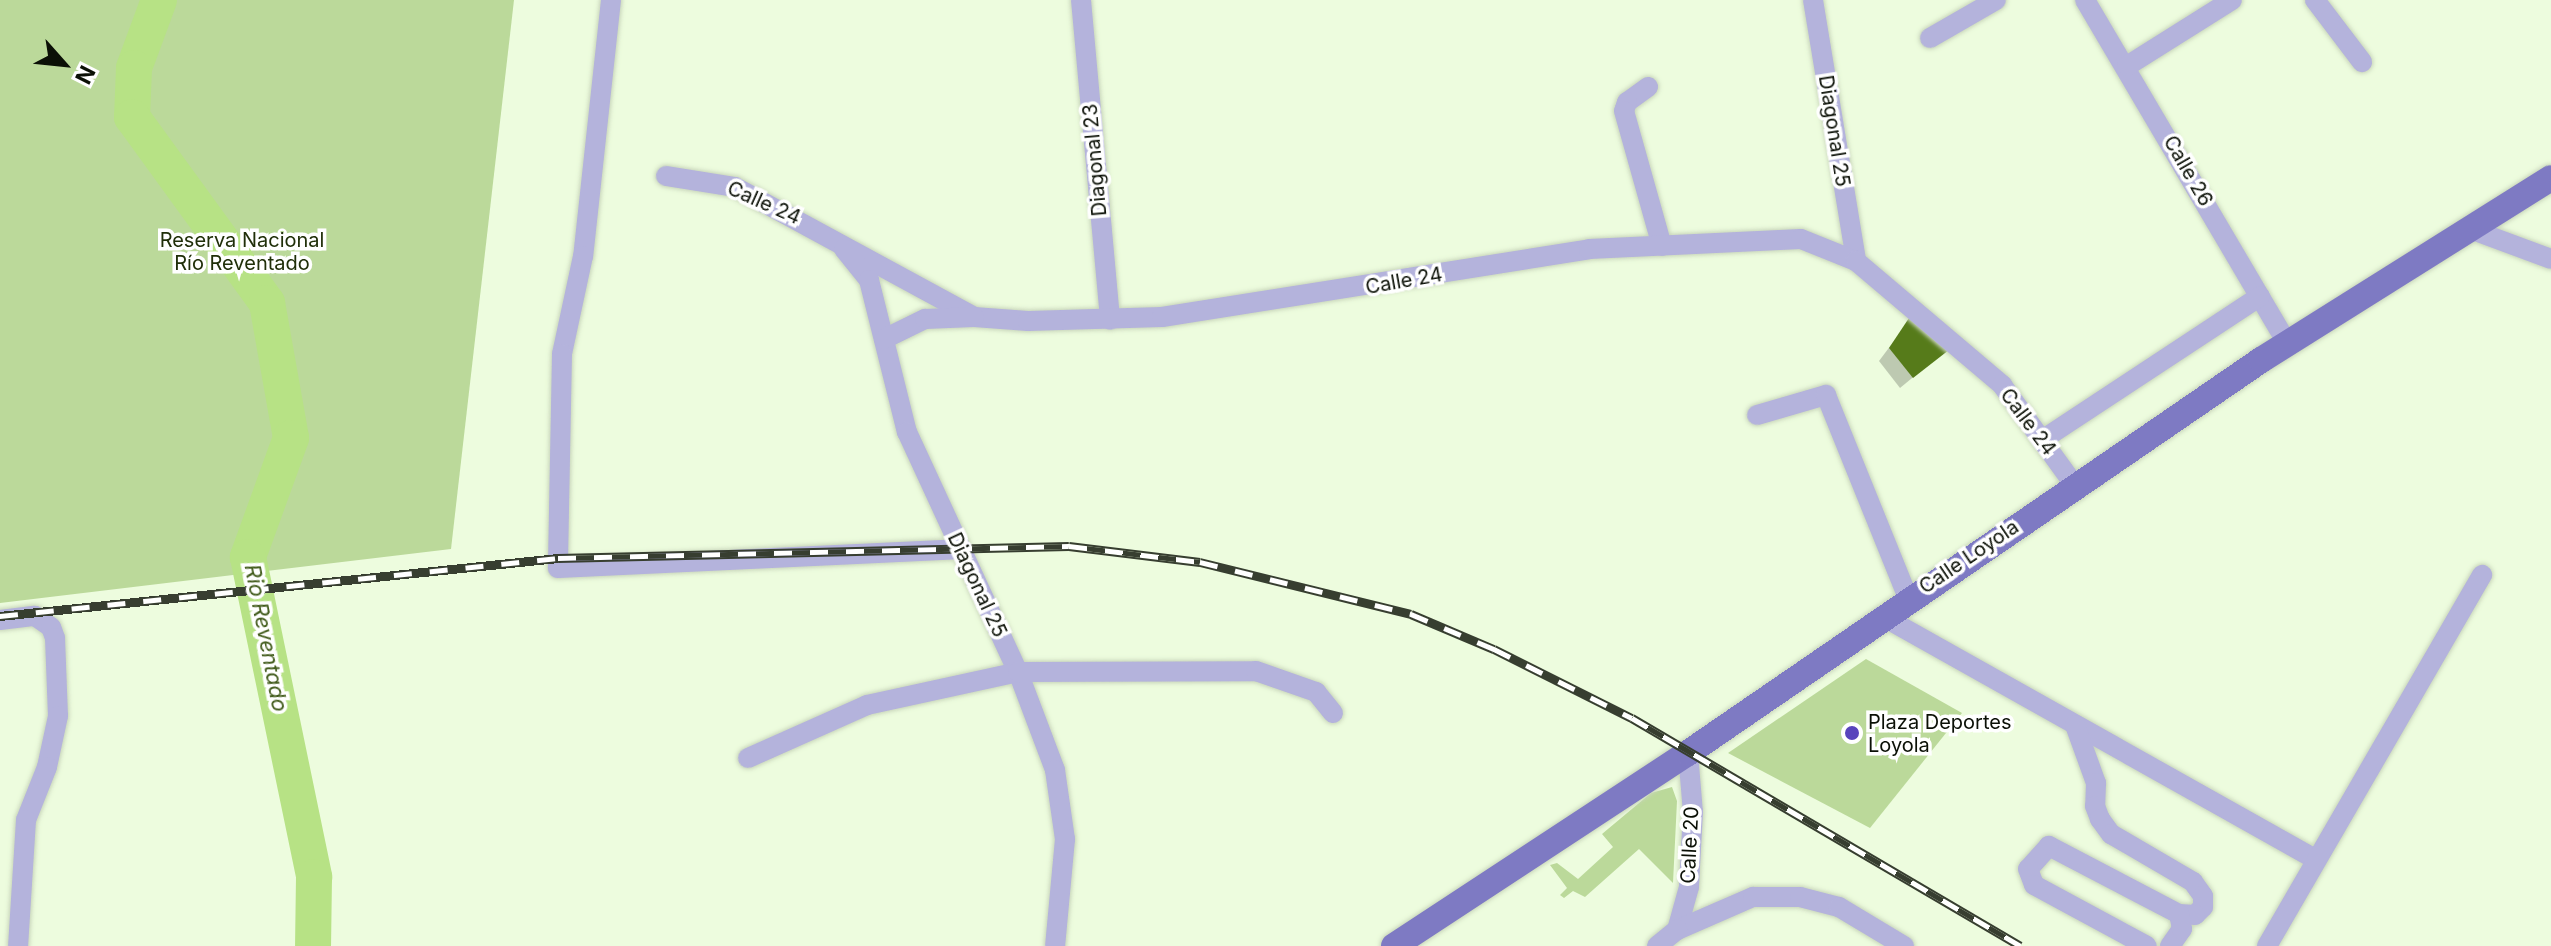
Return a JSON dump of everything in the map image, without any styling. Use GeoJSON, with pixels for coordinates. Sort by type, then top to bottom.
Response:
{"type":"FeatureCollection","features":[{"type":"Feature","properties":{"kind":"main road","name":"Calle Loyola"},"geometry":{"type":"LineString","coordinates":[[1394,946],[1688,753],[1908,598],[2288,344],[2551,178]]}},
{"type":"Feature","properties":{"kind":"street"},"geometry":{"type":"LineString","coordinates":[[611,0],[583,256],[562,354],[558,568],[959,549]]}},
{"type":"Feature","properties":{"kind":"street","name":"Diagonal 23"},"geometry":{"type":"LineString","coordinates":[[1081,0],[1110,320]]}},
{"type":"Feature","properties":{"kind":"street","name":"Diagonal 25"},"geometry":{"type":"LineString","coordinates":[[1813,0],[1856,261]]}},
{"type":"Feature","properties":{"kind":"street"},"geometry":{"type":"LineString","coordinates":[[1930,38],[1996,0]]}},
{"type":"Feature","properties":{"kind":"street","name":"Calle 26"},"geometry":{"type":"LineString","coordinates":[[2085,0],[2127,66],[2288,344]]}},
{"type":"Feature","properties":{"kind":"street"},"geometry":{"type":"LineString","coordinates":[[2127,66],[2232,0]]}},
{"type":"Feature","properties":{"kind":"street"},"geometry":{"type":"LineString","coordinates":[[2315,0],[2362,62]]}},
{"type":"Feature","properties":{"kind":"street"},"geometry":{"type":"LineString","coordinates":[[1648,87],[1624,111],[1662,246]]}},
{"type":"Feature","properties":{"kind":"street","name":"Calle 24"},"geometry":{"type":"LineString","coordinates":[[666,176],[735,187],[974,317],[1110,320],[1351,290],[1589,249],[1801,239],[1856,261],[2002,385],[2075,486]]}},
{"type":"Feature","properties":{"kind":"street"},"geometry":{"type":"LineString","coordinates":[[2473,230],[2551,259]]}},
{"type":"Feature","properties":{"kind":"street","name":"Diagonal 25"},"geometry":{"type":"LineString","coordinates":[[837,240],[869,280],[907,432],[1018,672],[1062,801],[1065,839],[1055,946]]}},
{"type":"Feature","properties":{"kind":"street"},"geometry":{"type":"LineString","coordinates":[[2042,440],[2260,296]]}},
{"type":"Feature","properties":{"kind":"street"},"geometry":{"type":"LineString","coordinates":[[884,339],[925,319],[974,317]]}},
{"type":"Feature","properties":{"kind":"street"},"geometry":{"type":"LineString","coordinates":[[1757,415],[1826,395],[1908,598]]}},
{"type":"Feature","properties":{"kind":"street"},"geometry":{"type":"LineString","coordinates":[[2267,946],[2482,575]]}},
{"type":"Feature","properties":{"kind":"street"},"geometry":{"type":"LineString","coordinates":[[0,620],[35,616],[51,627],[55,638],[58,716],[47,767],[26,820],[18,946]]}},
{"type":"Feature","properties":{"kind":"street"},"geometry":{"type":"LineString","coordinates":[[1882,616],[2316,860]]}},
{"type":"Feature","properties":{"kind":"street"},"geometry":{"type":"LineString","coordinates":[[748,758],[867,705],[1018,672],[1256,671],[1291,679],[1316,692],[1333,713]]}},
{"type":"Feature","properties":{"kind":"street"},"geometry":{"type":"LineString","coordinates":[[2075,725],[2096,783],[2095,806],[2105,827],[2193,882],[2203,896],[2203,907],[2195,915],[2179,914],[2070,853],[2049,846],[2035,855],[2028,869],[2034,885],[2147,946]]}},
{"type":"Feature","properties":{"kind":"street","name":"Calle 20"},"geometry":{"type":"LineString","coordinates":[[1677,930],[1689,887],[1693,812],[1688,753]]}},
{"type":"Feature","properties":{"kind":"street"},"geometry":{"type":"LineString","coordinates":[[1657,946],[1677,930],[1753,897],[1800,897],[1839,907],[1904,946]]}},
{"type":"Feature","properties":{"kind":"street"},"geometry":{"type":"LineString","coordinates":[[2170,946],[2182,929],[2179,914]]}},
{"type":"Feature","properties":{"kind":"green space","name":"Reserva Nacional Río Reventado"},"geometry":{"type":"Polygon","coordinates":[[[0,0],[514,0],[451,549],[0,603],[0,0]]]}},
{"type":"Feature","properties":{"kind":"green space","name":"Plaza Deportes Loyola"},"geometry":{"type":"Polygon","coordinates":[[[1866,659],[1962,713],[1870,828],[1728,753],[1866,659]]]}},
{"type":"Feature","properties":{"kind":"green space"},"geometry":{"type":"Polygon","coordinates":[[[1672,787],[1677,801],[1673,883],[1639,849],[1585,897],[1573,891],[1564,898],[1560,895],[1567,888],[1550,865],[1557,863],[1578,879],[1613,847],[1602,834],[1651,793],[1672,787]]]}},
{"type":"Feature","properties":{"kind":"building"},"geometry":{"type":"Polygon","coordinates":[[[1909,318],[1954,346],[1913,378],[1889,348],[1909,318]]]}},
{"type":"Feature","properties":{"kind":"waterway","name":"Rio Reventado"},"geometry":{"type":"LineString","coordinates":[[159,0],[134,68],[132,117],[267,303],[291,438],[248,557],[314,877],[313,946]]}},
{"type":"Feature","properties":{"kind":"railway"},"geometry":{"type":"LineString","coordinates":[[0,616],[558,558],[1069,546],[1200,562],[1411,614],[1494,649],[1632,718],[2020,946]]}},
{"type":"Feature","properties":{"kind":"place","name":"Plaza Deportes Loyola"},"geometry":{"type":"Point","coordinates":[1852,733]}}]}
